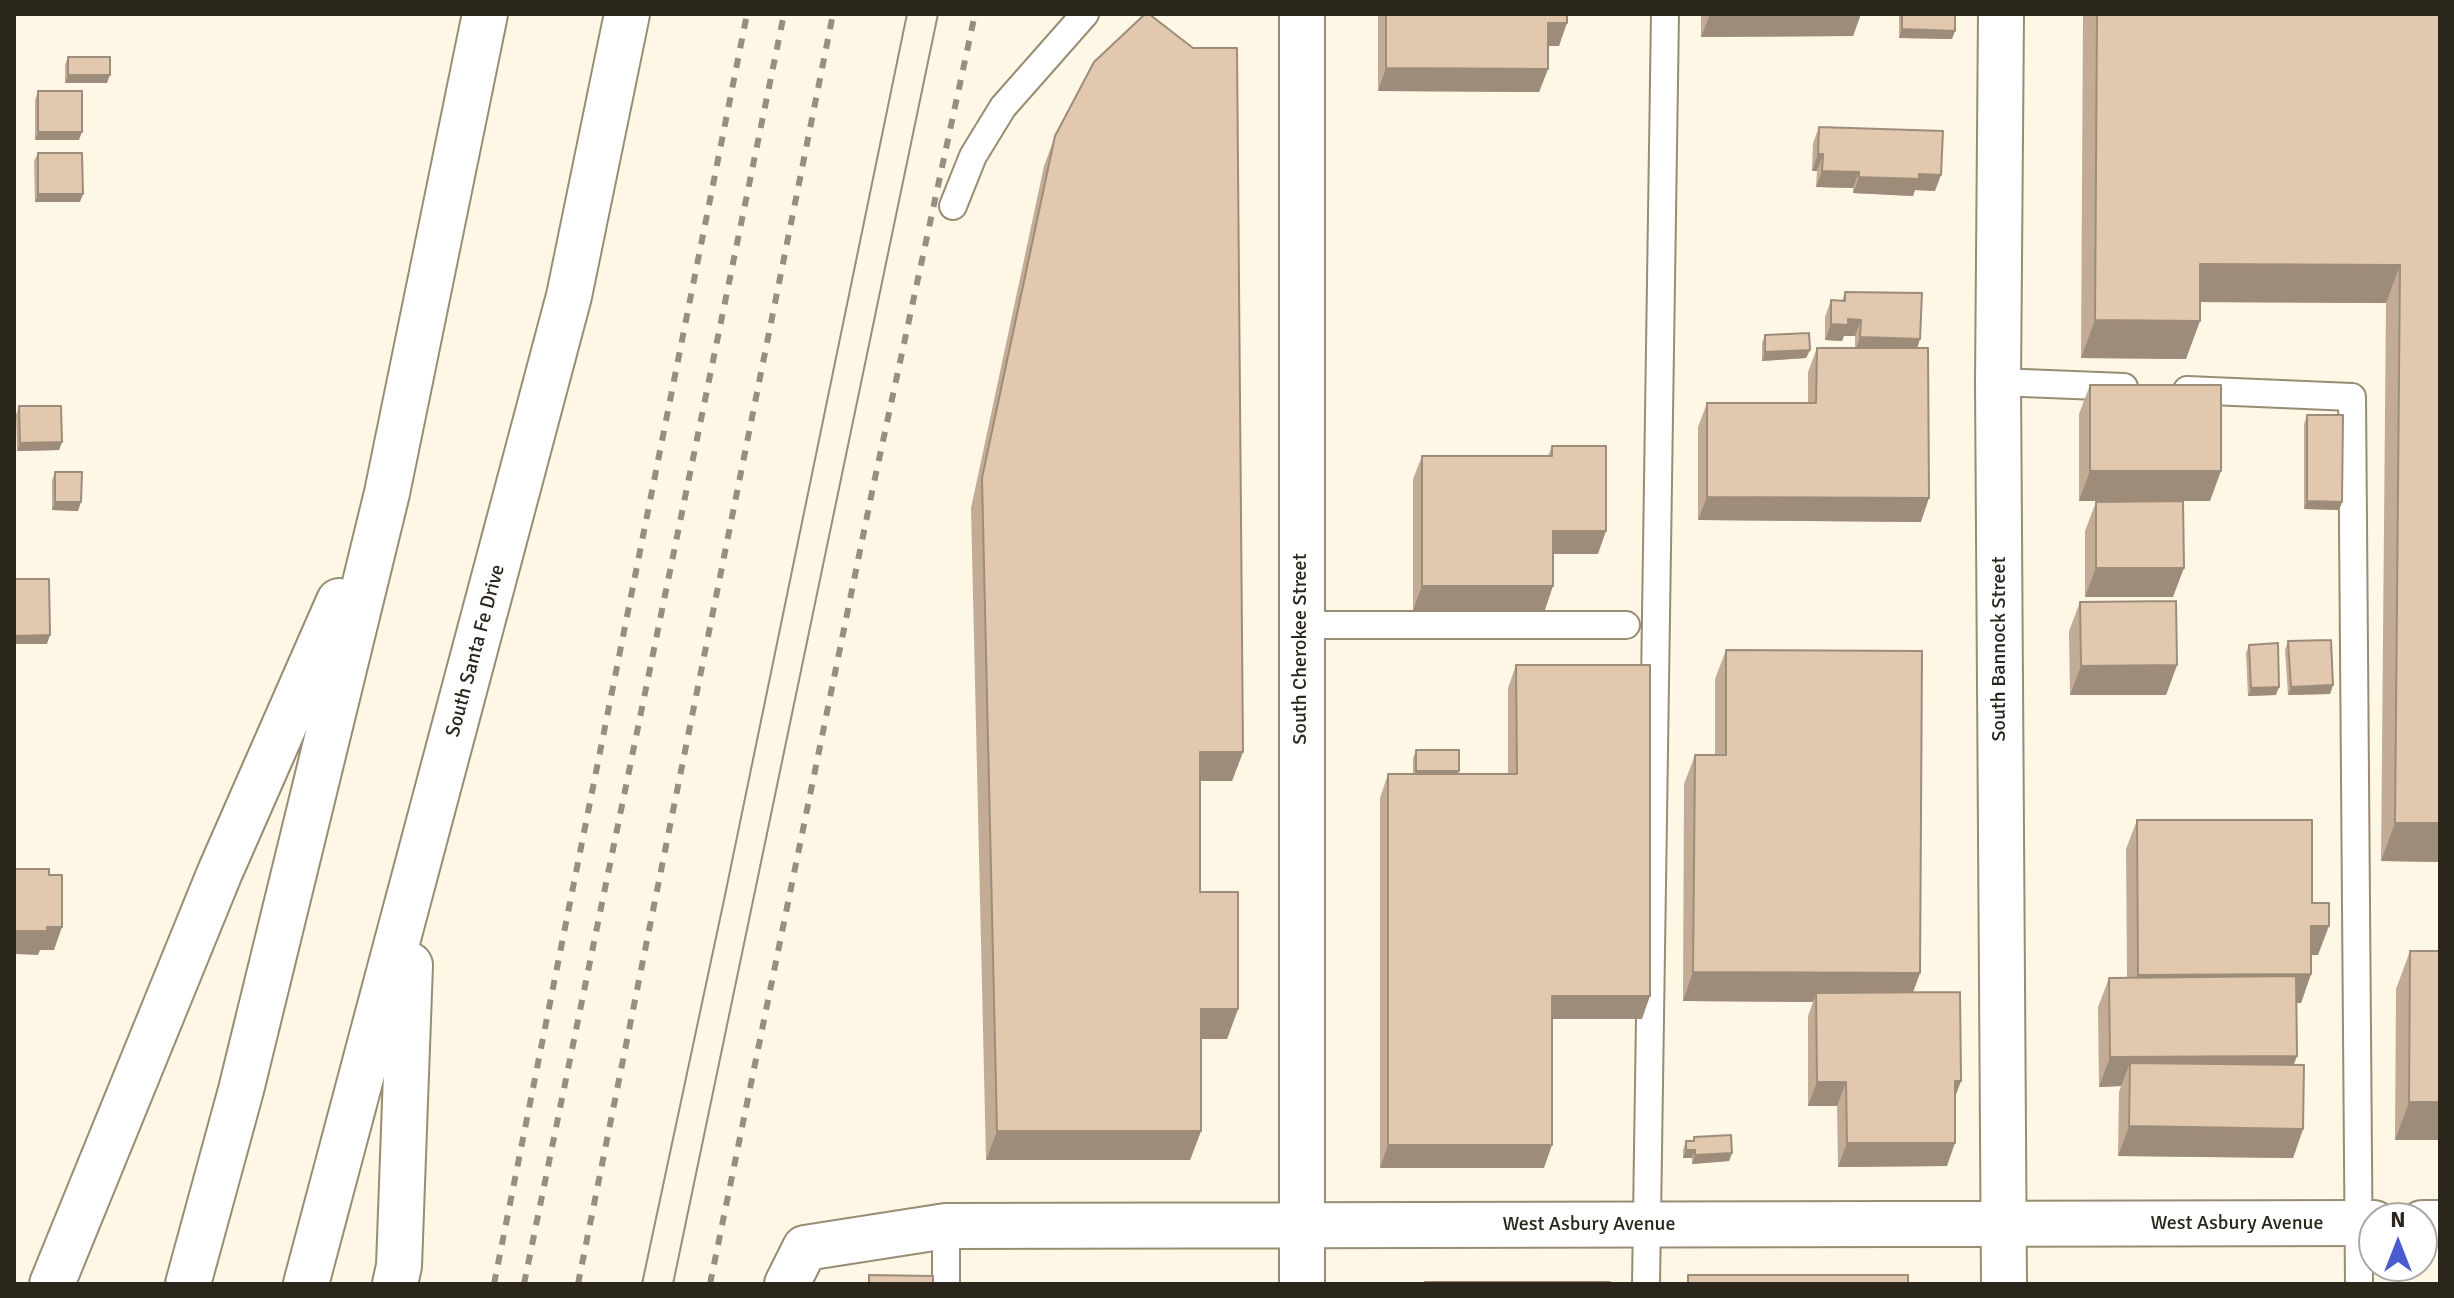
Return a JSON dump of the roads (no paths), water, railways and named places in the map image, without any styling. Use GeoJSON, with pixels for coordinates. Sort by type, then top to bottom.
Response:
{"type":"FeatureCollection","features":[{"type":"Feature","properties":{"kind":"main road"},"geometry":{"type":"LineString","coordinates":[[188,1284],[241,1090],[387,493],[485,14]]}},
{"type":"Feature","properties":{"kind":"main road","name":"South Santa Fe Drive"},"geometry":{"type":"LineString","coordinates":[[306,1284],[569,296],[627,14]]}},
{"type":"Feature","properties":{"kind":"main road","name":"South Cherokee Street"},"geometry":{"type":"LineString","coordinates":[[1302,14],[1302,1284]]}},
{"type":"Feature","properties":{"kind":"main road","name":"South Bannock Street"},"geometry":{"type":"LineString","coordinates":[[2001,14],[1998,382],[2004,1284]]}},
{"type":"Feature","properties":{"kind":"main road"},"geometry":{"type":"LineString","coordinates":[[52,1284],[220,872],[387,493]]}},
{"type":"Feature","properties":{"kind":"main road"},"geometry":{"type":"LineString","coordinates":[[395,1284],[399,1266],[413,887]]}},
{"type":"Feature","properties":{"kind":"main road","name":"West Asbury Avenue"},"geometry":{"type":"LineString","coordinates":[[796,1266],[946,1226],[2358,1223]]}},
{"type":"Feature","properties":{"kind":"lane"},"geometry":{"type":"LineString","coordinates":[[953,206],[973,156],[1003,107],[1085,14]]}},
{"type":"Feature","properties":{"kind":"lane"},"geometry":{"type":"LineString","coordinates":[[1646,1284],[1665,14]]}},
{"type":"Feature","properties":{"kind":"lane"},"geometry":{"type":"LineString","coordinates":[[1998,382],[2352,397],[2366,1202]]}},
{"type":"Feature","properties":{"kind":"lane"},"geometry":{"type":"LineString","coordinates":[[1301,625],[1626,625]]}},
{"type":"Feature","properties":{"kind":"lane"},"geometry":{"type":"LineString","coordinates":[[946,1226],[946,1284]]}},
{"type":"Feature","properties":{"kind":"tram line"},"geometry":{"type":"LineString","coordinates":[[642,1284],[907,14]]}},
{"type":"Feature","properties":{"kind":"tram line"},"geometry":{"type":"LineString","coordinates":[[673,1284],[938,14]]}},
{"type":"Feature","properties":{"kind":"railway"},"geometry":{"type":"LineString","coordinates":[[494,1284],[747,14]]}},
{"type":"Feature","properties":{"kind":"railway"},"geometry":{"type":"LineString","coordinates":[[524,1284],[784,14]]}},
{"type":"Feature","properties":{"kind":"railway"},"geometry":{"type":"LineString","coordinates":[[578,1284],[833,14]]}},
{"type":"Feature","properties":{"kind":"railway"},"geometry":{"type":"LineString","coordinates":[[710,1284],[872,492],[975,14]]}}]}
